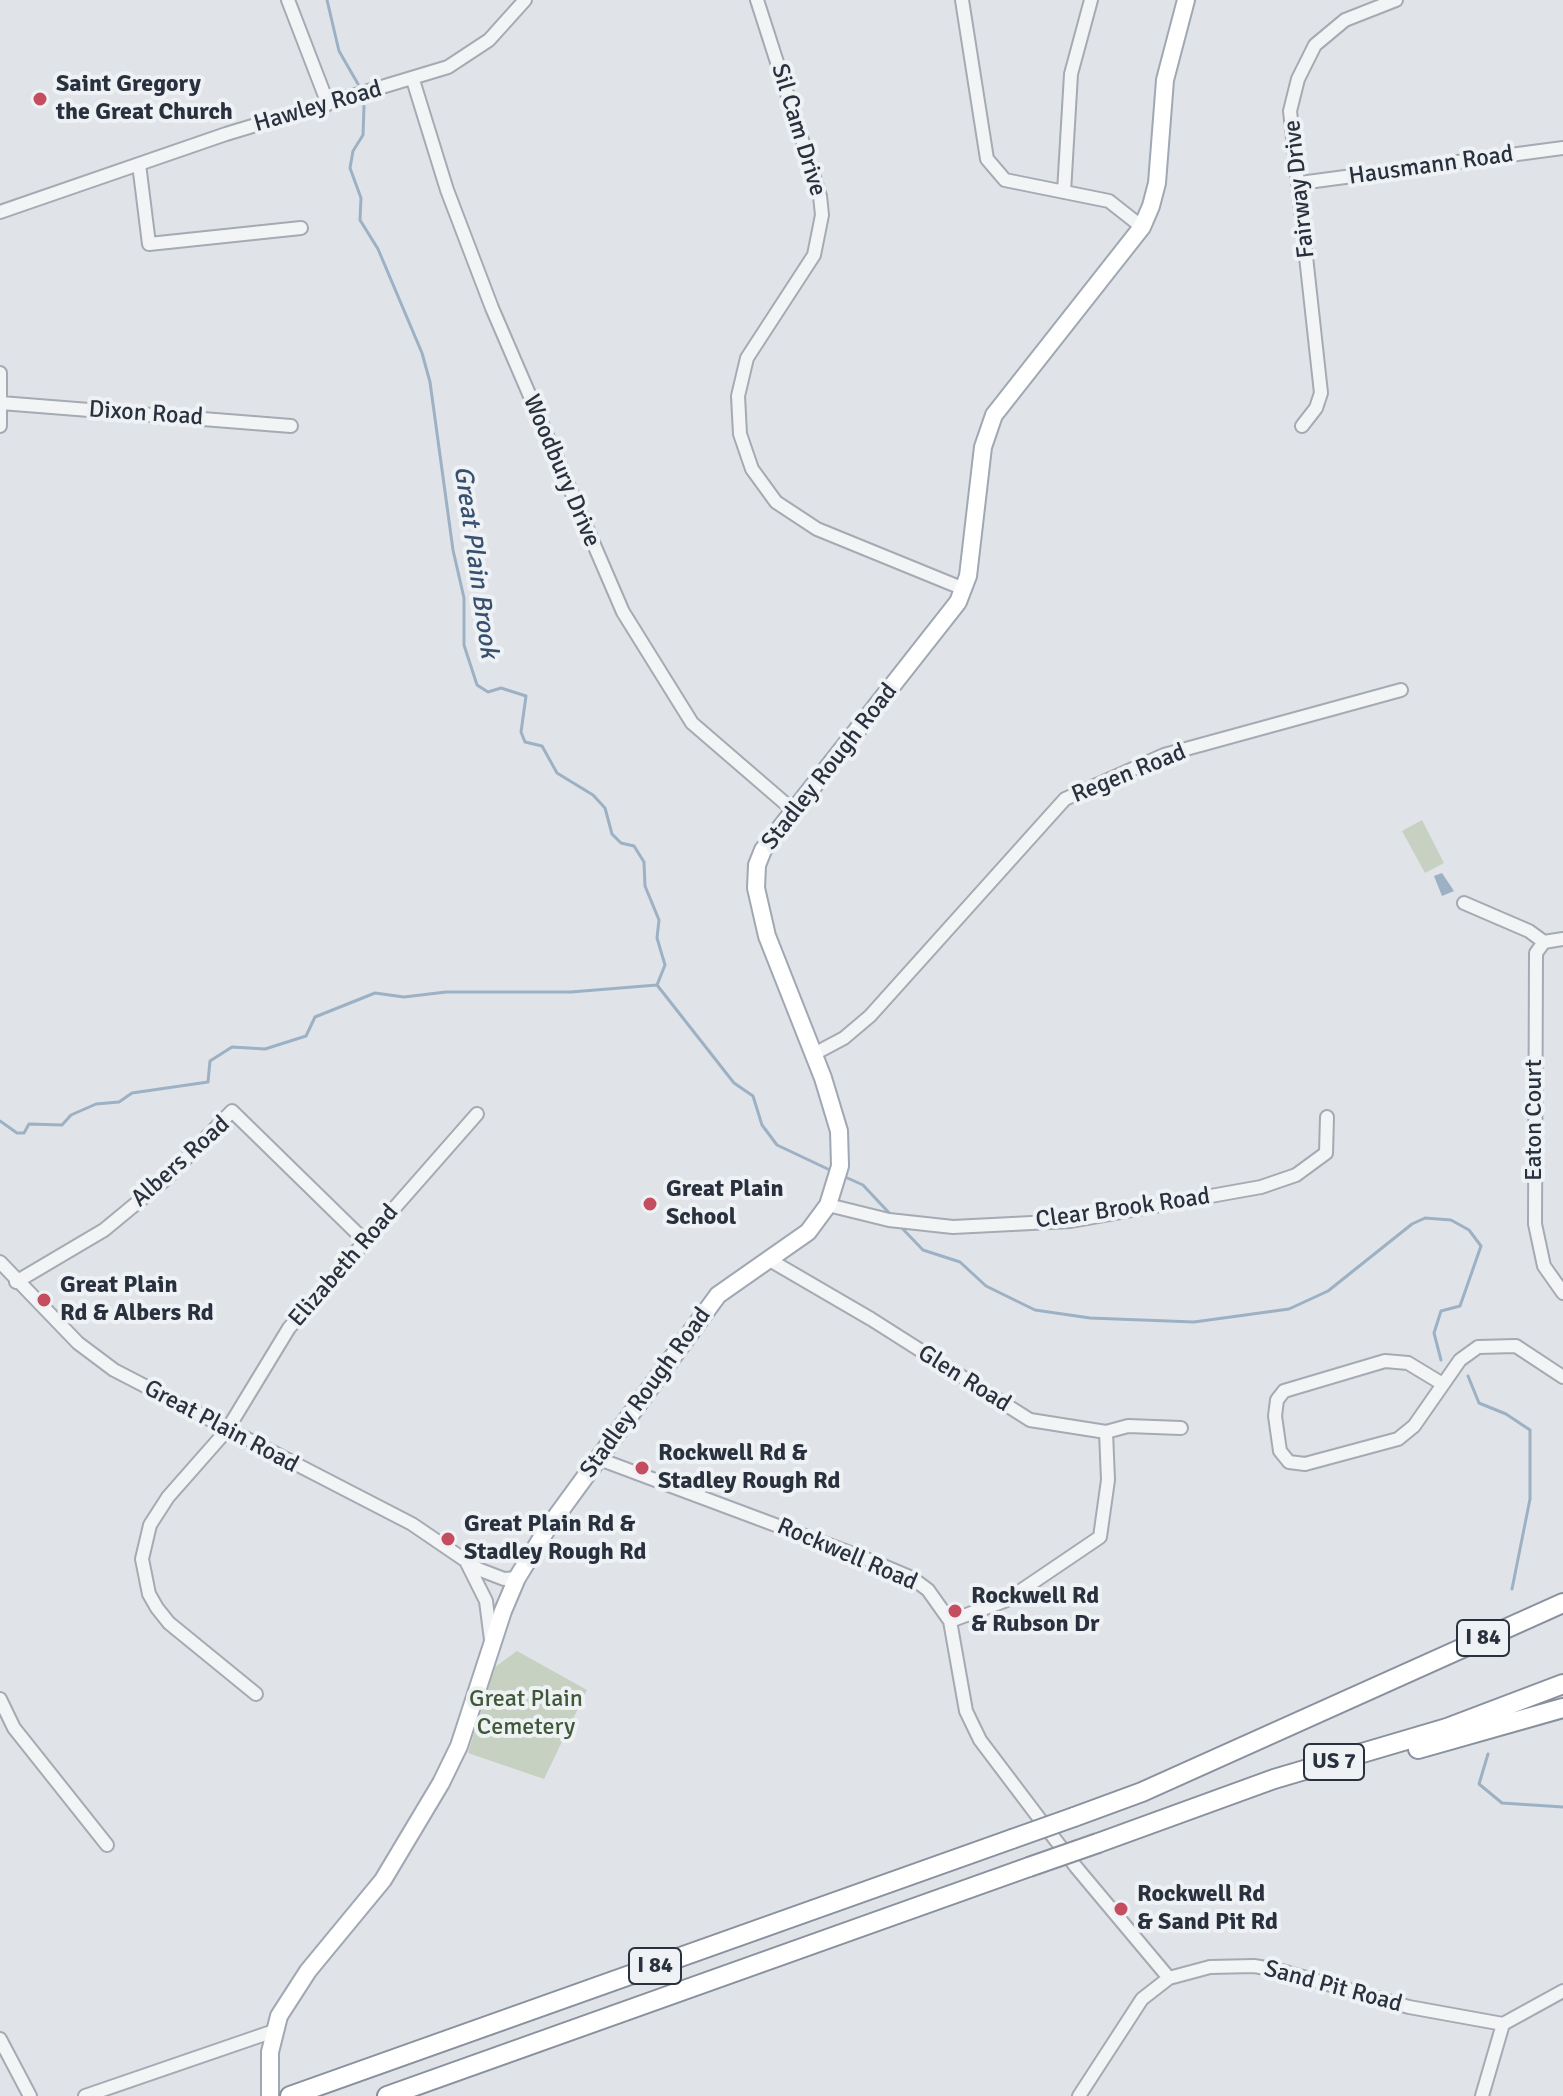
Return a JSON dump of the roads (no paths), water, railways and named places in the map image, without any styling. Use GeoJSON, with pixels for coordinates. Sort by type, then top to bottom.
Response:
{"type":"FeatureCollection","features":[{"type":"Feature","properties":{"kind":"highway"},"geometry":{"type":"LineString","coordinates":[[1404,1673],[1563,1592]]}},
{"type":"Feature","properties":{"kind":"highway","name":"I 84"},"geometry":{"type":"LineString","coordinates":[[294,2094],[1142,1792],[1563,1603]]}},
{"type":"Feature","properties":{"kind":"highway","name":"US 7"},"geometry":{"type":"LineString","coordinates":[[1101,1842],[1239,1791],[1435,1731],[1563,1684]]}},
{"type":"Feature","properties":{"kind":"highway","name":"I 84"},"geometry":{"type":"LineString","coordinates":[[387,2096],[1101,1842],[1563,1708]]}},
{"type":"Feature","properties":{"kind":"main road","name":"Stadley Rough Road"},"geometry":{"type":"LineString","coordinates":[[517,1578],[547,1529],[718,1295],[808,1232],[828,1205],[838,1173],[833,1108],[767,936],[756,888],[757,865],[763,850],[946,618],[964,589],[971,560],[983,447],[994,415],[1142,227],[1157,183],[1165,80],[1186,0]]}},
{"type":"Feature","properties":{"kind":"main road","name":"Great Plain Road"},"geometry":{"type":"LineString","coordinates":[[270,2096],[274,2031],[291,1994],[383,1880],[441,1783],[459,1746],[491,1640],[517,1578]]}},
{"type":"Feature","properties":{"kind":"street"},"geometry":{"type":"LineString","coordinates":[[288,0],[328,104]]}},
{"type":"Feature","properties":{"kind":"street","name":"Hawley Road"},"geometry":{"type":"LineString","coordinates":[[0,212],[139,164],[413,80],[473,53],[525,0]]}},
{"type":"Feature","properties":{"kind":"street","name":"Sil Cam Drive"},"geometry":{"type":"LineString","coordinates":[[757,0],[820,196],[822,215],[814,255],[747,358],[738,396],[740,434],[752,469],[776,502],[817,529],[964,589]]}},
{"type":"Feature","properties":{"kind":"street"},"geometry":{"type":"LineString","coordinates":[[962,0],[987,159],[1005,180],[1109,201],[1142,227]]}},
{"type":"Feature","properties":{"kind":"street"},"geometry":{"type":"LineString","coordinates":[[1064,192],[1071,74],[1091,0]]}},
{"type":"Feature","properties":{"kind":"street","name":"Fairway Drive"},"geometry":{"type":"LineString","coordinates":[[1302,426],[1316,408],[1321,393],[1290,111],[1298,79],[1315,45],[1345,20],[1396,0]]}},
{"type":"Feature","properties":{"kind":"street","name":"Woodbury Drive"},"geometry":{"type":"LineString","coordinates":[[413,80],[447,190],[492,308],[623,612],[692,723],[794,811]]}},
{"type":"Feature","properties":{"kind":"street","name":"Hausmann Road"},"geometry":{"type":"LineString","coordinates":[[1300,183],[1563,148]]}},
{"type":"Feature","properties":{"kind":"street"},"geometry":{"type":"LineString","coordinates":[[139,164],[149,244],[301,228]]}},
{"type":"Feature","properties":{"kind":"street"},"geometry":{"type":"LineString","coordinates":[[0,373],[0,426]]}},
{"type":"Feature","properties":{"kind":"street","name":"Dixon Road"},"geometry":{"type":"LineString","coordinates":[[1,403],[291,426]]}},
{"type":"Feature","properties":{"kind":"street","name":"Regen Road"},"geometry":{"type":"LineString","coordinates":[[814,1054],[844,1038],[870,1016],[1065,799],[1164,755],[1401,690]]}},
{"type":"Feature","properties":{"kind":"street"},"geometry":{"type":"LineString","coordinates":[[1464,903],[1529,931],[1544,942],[1563,939]]}},
{"type":"Feature","properties":{"kind":"street","name":"Eaton Court"},"geometry":{"type":"LineString","coordinates":[[1544,942],[1536,953],[1535,1224],[1544,1266],[1563,1293]]}},
{"type":"Feature","properties":{"kind":"street","name":"Albers Road"},"geometry":{"type":"LineString","coordinates":[[16,1282],[104,1230],[167,1178],[232,1111],[364,1240]]}},
{"type":"Feature","properties":{"kind":"street","name":"Elizabeth Road"},"geometry":{"type":"LineString","coordinates":[[256,1694],[169,1623],[149,1594],[142,1559],[145,1540],[157,1512],[227,1430],[289,1328],[477,1114]]}},
{"type":"Feature","properties":{"kind":"street","name":"Clear Brook Road"},"geometry":{"type":"LineString","coordinates":[[828,1205],[889,1220],[953,1227],[1071,1221],[1261,1187],[1296,1175],[1326,1153],[1327,1117]]}},
{"type":"Feature","properties":{"kind":"street","name":"Glen Road"},"geometry":{"type":"LineString","coordinates":[[768,1259],[871,1319],[1030,1420],[1106,1432],[1128,1426],[1181,1428]]}},
{"type":"Feature","properties":{"kind":"street","name":"Great Plain Road"},"geometry":{"type":"LineString","coordinates":[[0,1262],[16,1282],[97,1360],[412,1524],[465,1560],[504,1579],[517,1578]]}},
{"type":"Feature","properties":{"kind":"street"},"geometry":{"type":"LineString","coordinates":[[1441,1383],[1408,1363],[1385,1361],[1284,1391],[1277,1400],[1275,1416],[1280,1451],[1289,1462],[1305,1464],[1398,1439],[1414,1426],[1441,1383],[1460,1360],[1478,1347],[1497,1344],[1516,1346],[1563,1377]]}},
{"type":"Feature","properties":{"kind":"street"},"geometry":{"type":"LineString","coordinates":[[950,1621],[1007,1600],[1100,1537],[1108,1480],[1106,1432]]}},
{"type":"Feature","properties":{"kind":"street","name":"Rockwell Road"},"geometry":{"type":"LineString","coordinates":[[599,1459],[912,1578],[937,1600],[950,1621],[966,1711],[980,1740],[1076,1867],[1169,1978]]}},
{"type":"Feature","properties":{"kind":"street","name":"Great Plain Road"},"geometry":{"type":"LineString","coordinates":[[465,1560],[486,1601],[491,1640]]}},
{"type":"Feature","properties":{"kind":"street"},"geometry":{"type":"LineString","coordinates":[[0,1699],[14,1728],[107,1845]]}},
{"type":"Feature","properties":{"kind":"street","name":"Sand Pit Road"},"geometry":{"type":"LineString","coordinates":[[1079,2096],[1142,1999],[1169,1978],[1210,1967],[1254,1966],[1409,2007],[1503,2024]]}},
{"type":"Feature","properties":{"kind":"street"},"geometry":{"type":"LineString","coordinates":[[1482,2096],[1503,2024],[1563,1991]]}},
{"type":"Feature","properties":{"kind":"street"},"geometry":{"type":"LineString","coordinates":[[85,2096],[274,2031]]}},
{"type":"Feature","properties":{"kind":"street"},"geometry":{"type":"LineString","coordinates":[[0,2039],[30,2096]]}},
{"type":"Feature","properties":{"kind":"water"},"geometry":{"type":"Polygon","coordinates":[[[1442,873],[1454,891],[1442,896],[1434,876],[1442,873]]]}},
{"type":"Feature","properties":{"kind":"waterway","name":"Great Plain Brook"},"geometry":{"type":"LineString","coordinates":[[327,0],[339,51],[358,84]]}},
{"type":"Feature","properties":{"kind":"waterway","name":"Great Plain Brook"},"geometry":{"type":"LineString","coordinates":[[364,106],[363,135],[353,151],[350,168],[361,198],[360,220],[378,249],[422,353],[430,382],[453,550],[464,598],[464,645],[477,685],[488,692],[501,688],[526,696],[521,732],[525,742],[542,746],[557,773],[593,795],[605,808],[612,834],[621,843],[634,846],[644,862],[645,886],[659,920],[657,938],[665,965],[657,985]]}},
{"type":"Feature","properties":{"kind":"waterway"},"geometry":{"type":"LineString","coordinates":[[0,1121],[17,1133],[24,1133],[29,1124],[62,1125],[71,1115],[96,1104],[119,1102],[132,1093],[208,1082],[210,1061],[232,1047],[265,1049],[306,1036],[315,1017],[375,993],[404,997],[446,992],[571,992],[657,985],[734,1083],[753,1096],[762,1125],[777,1145],[832,1171]]}},
{"type":"Feature","properties":{"kind":"waterway"},"geometry":{"type":"LineString","coordinates":[[843,1176],[863,1185],[892,1216]]}},
{"type":"Feature","properties":{"kind":"waterway"},"geometry":{"type":"LineString","coordinates":[[899,1225],[923,1250],[960,1262],[986,1286],[1035,1310],[1090,1318],[1194,1322],[1289,1309],[1328,1291],[1412,1224],[1425,1218],[1451,1220],[1469,1230],[1481,1246],[1460,1306],[1441,1311],[1434,1333],[1441,1360]]}},
{"type":"Feature","properties":{"kind":"waterway"},"geometry":{"type":"LineString","coordinates":[[1468,1376],[1479,1403],[1506,1414],[1530,1430],[1530,1499],[1512,1589]]}},
{"type":"Feature","properties":{"kind":"waterway"},"geometry":{"type":"LineString","coordinates":[[1488,1754],[1479,1784],[1502,1803],[1563,1807]]}},
{"type":"Feature","properties":{"kind":"place","name":"Saint Gregory the Great Church"},"geometry":{"type":"Point","coordinates":[40,99]}},
{"type":"Feature","properties":{"kind":"place","name":"Great Plain School"},"geometry":{"type":"Point","coordinates":[650,1204]}},
{"type":"Feature","properties":{"kind":"place","name":"Great Plain Rd & Albers Rd"},"geometry":{"type":"Point","coordinates":[44,1300]}},
{"type":"Feature","properties":{"kind":"place","name":"Rockwell Rd & Stadley Rough Rd"},"geometry":{"type":"Point","coordinates":[642,1468]}},
{"type":"Feature","properties":{"kind":"place","name":"Great Plain Rd & Stadley Rough Rd"},"geometry":{"type":"Point","coordinates":[448,1539]}},
{"type":"Feature","properties":{"kind":"place","name":"Rockwell Rd & Rubson Dr"},"geometry":{"type":"Point","coordinates":[955,1611]}},
{"type":"Feature","properties":{"kind":"place","name":"Rockwell Rd & Sand Pit Rd"},"geometry":{"type":"Point","coordinates":[1121,1909]}},
{"type":"Feature","properties":{"kind":"park label","name":"Great Plain Cemetery"},"geometry":{"type":"Point","coordinates":[526,1714]}}]}
